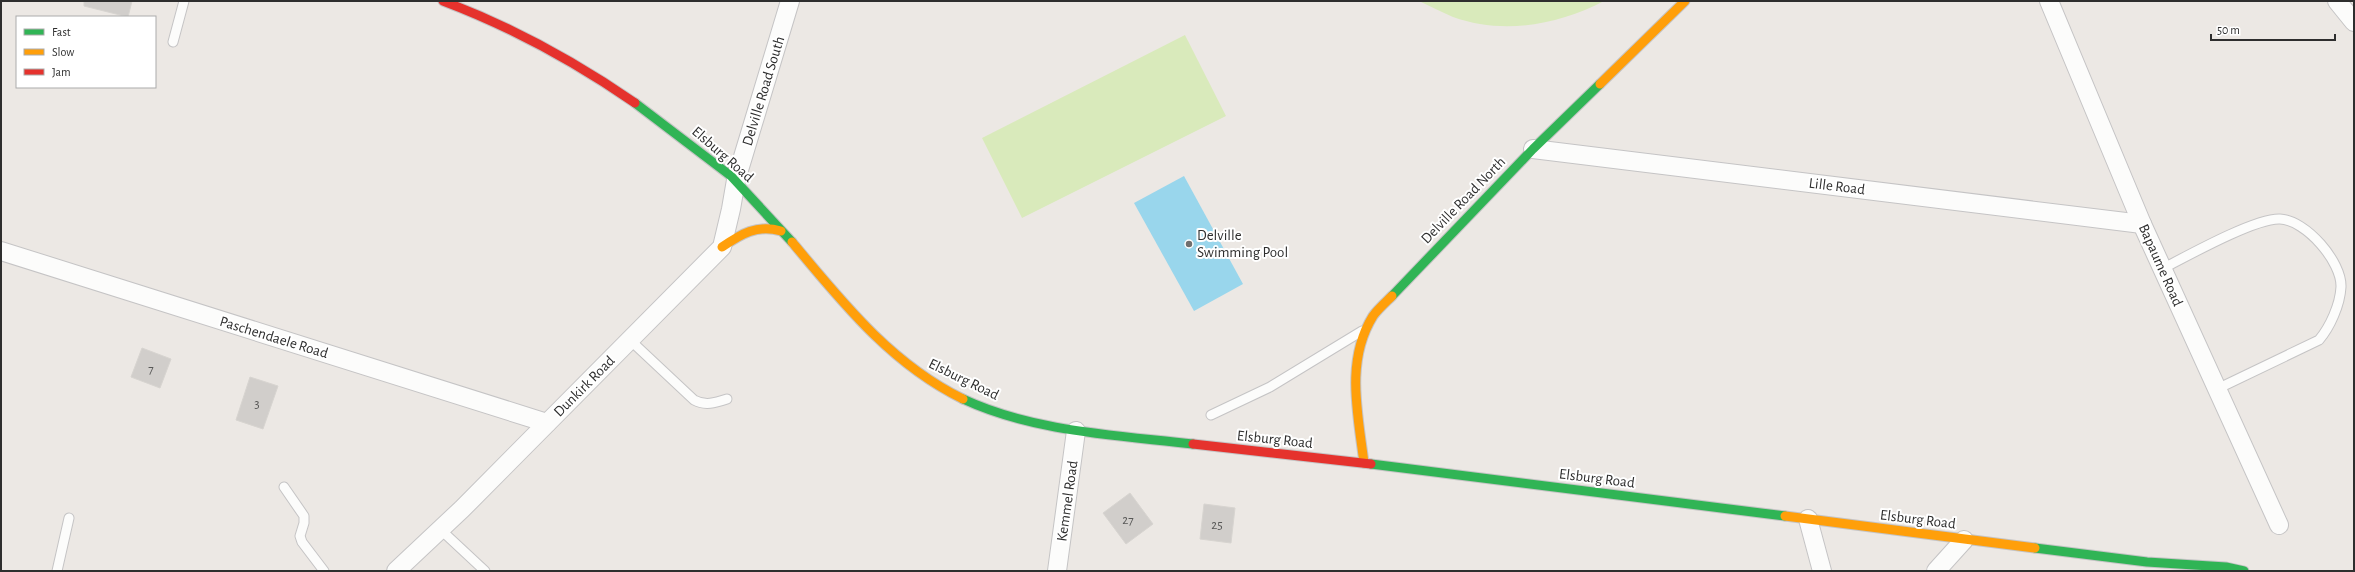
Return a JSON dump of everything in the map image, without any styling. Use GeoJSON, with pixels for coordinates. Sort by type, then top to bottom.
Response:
{"type":"FeatureCollection","features":[{"type":"Feature","properties":{"kind":"main road","name":"Elsburg Road"},"geometry":{"type":"LineString","coordinates":[[443,1],[497,24],[573,62],[659,119],[736,180],[870,330],[910,366],[933,382],[985,407],[1045,425],[1076,431],[1364,463],[2147,562],[2226,567],[2244,571]]}},
{"type":"Feature","properties":{"kind":"main road","name":"Delville Road North"},"geometry":{"type":"LineString","coordinates":[[1364,463],[1355,394],[1355,376],[1359,345],[1365,329],[1385,301],[1533,149],[1685,1]]}},
{"type":"Feature","properties":{"kind":"main road"},"geometry":{"type":"LineString","coordinates":[[722,247],[752,228],[770,227],[781,231]]}},
{"type":"Feature","properties":{"kind":"main road"},"geometry":{"type":"LineString","coordinates":[[2147,562],[2178,571]]}},
{"type":"Feature","properties":{"kind":"street","name":"Delville Road South"},"geometry":{"type":"LineString","coordinates":[[736,180],[790,1]]}},
{"type":"Feature","properties":{"kind":"street","name":"Bapaume Road"},"geometry":{"type":"LineString","coordinates":[[2049,1],[2142,224],[2279,525]]}},
{"type":"Feature","properties":{"kind":"street"},"geometry":{"type":"LineString","coordinates":[[2337,1],[2354,22]]}},
{"type":"Feature","properties":{"kind":"street","name":"Lille Road"},"geometry":{"type":"LineString","coordinates":[[1533,149],[2142,224]]}},
{"type":"Feature","properties":{"kind":"street"},"geometry":{"type":"LineString","coordinates":[[722,247],[736,180]]}},
{"type":"Feature","properties":{"kind":"street","name":"Dunkirk Road"},"geometry":{"type":"LineString","coordinates":[[396,571],[441,530],[722,247]]}},
{"type":"Feature","properties":{"kind":"street","name":"Paschendaele Road"},"geometry":{"type":"LineString","coordinates":[[1,251],[547,423]]}},
{"type":"Feature","properties":{"kind":"street","name":"Kemmel Road"},"geometry":{"type":"LineString","coordinates":[[1057,571],[1076,431]]}},
{"type":"Feature","properties":{"kind":"street"},"geometry":{"type":"LineString","coordinates":[[1808,519],[1822,571]]}},
{"type":"Feature","properties":{"kind":"street"},"geometry":{"type":"LineString","coordinates":[[1936,571],[1964,540]]}},
{"type":"Feature","properties":{"kind":"lane"},"geometry":{"type":"LineString","coordinates":[[173,42],[184,1]]}},
{"type":"Feature","properties":{"kind":"lane"},"geometry":{"type":"LineString","coordinates":[[2162,269],[2220,239],[2267,221],[2280,219],[2296,223],[2307,230],[2321,244],[2333,264],[2340,280],[2341,288],[2327,332],[2319,340],[2217,389]]}},
{"type":"Feature","properties":{"kind":"lane"},"geometry":{"type":"LineString","coordinates":[[1212,415],[1270,387],[1365,329]]}},
{"type":"Feature","properties":{"kind":"lane"},"geometry":{"type":"LineString","coordinates":[[630,340],[694,400],[701,404],[715,403],[727,399]]}},
{"type":"Feature","properties":{"kind":"lane"},"geometry":{"type":"LineString","coordinates":[[284,488],[304,516],[304,523],[300,536],[302,542],[324,571]]}},
{"type":"Feature","properties":{"kind":"lane"},"geometry":{"type":"LineString","coordinates":[[56,571],[69,518]]}},
{"type":"Feature","properties":{"kind":"lane"},"geometry":{"type":"LineString","coordinates":[[441,530],[485,571]]}},
{"type":"Feature","properties":{"kind":"green space"},"geometry":{"type":"Polygon","coordinates":[[[1419,1],[1604,1],[1568,16],[1530,25],[1511,26],[1491,25],[1453,17],[1419,1]]]}},
{"type":"Feature","properties":{"kind":"green space"},"geometry":{"type":"Polygon","coordinates":[[[1185,35],[1226,116],[1022,218],[982,138],[1185,35]]]}},
{"type":"Feature","properties":{"kind":"water","name":"Delville Swimming Pool"},"geometry":{"type":"Polygon","coordinates":[[[1184,176],[1243,284],[1194,311],[1134,203],[1184,176]]]}},
{"type":"Feature","properties":{"kind":"building"},"geometry":{"type":"Polygon","coordinates":[[[84,1],[132,1],[128,16],[84,6],[84,1]]]}},
{"type":"Feature","properties":{"kind":"building"},"geometry":{"type":"Polygon","coordinates":[[[142,348],[171,359],[160,388],[131,377],[142,348]]]}},
{"type":"Feature","properties":{"kind":"building"},"geometry":{"type":"Polygon","coordinates":[[[250,377],[278,386],[263,429],[236,420],[250,377]]]}},
{"type":"Feature","properties":{"kind":"building"},"geometry":{"type":"Polygon","coordinates":[[[1130,493],[1153,524],[1126,544],[1103,513],[1130,493]]]}},
{"type":"Feature","properties":{"kind":"building"},"geometry":{"type":"Polygon","coordinates":[[[1204,504],[1235,508],[1231,543],[1200,539],[1204,504]]]}},
{"type":"Feature","properties":{"kind":"traffic: fast"},"geometry":{"type":"LineString","coordinates":[[1392,296],[1533,149],[1600,84]]}},
{"type":"Feature","properties":{"kind":"traffic: fast"},"geometry":{"type":"LineString","coordinates":[[635,103],[731,176],[792,242]]}},
{"type":"Feature","properties":{"kind":"traffic: fast"},"geometry":{"type":"LineString","coordinates":[[963,399],[1018,419],[1047,425],[1105,435],[1193,444]]}},
{"type":"Feature","properties":{"kind":"traffic: fast"},"geometry":{"type":"LineString","coordinates":[[1371,464],[1785,516]]}},
{"type":"Feature","properties":{"kind":"traffic: fast"},"geometry":{"type":"LineString","coordinates":[[2035,548],[2147,562],[2226,567],[2244,571]]}},
{"type":"Feature","properties":{"kind":"traffic: slow"},"geometry":{"type":"LineString","coordinates":[[1600,84],[1685,1]]}},
{"type":"Feature","properties":{"kind":"traffic: slow"},"geometry":{"type":"LineString","coordinates":[[722,247],[743,234],[757,230],[772,229],[781,231]]}},
{"type":"Feature","properties":{"kind":"traffic: slow"},"geometry":{"type":"LineString","coordinates":[[792,242],[849,309],[890,350],[937,385],[963,399]]}},
{"type":"Feature","properties":{"kind":"traffic: slow"},"geometry":{"type":"LineString","coordinates":[[1364,463],[1356,388],[1356,369],[1359,351],[1364,333],[1373,316],[1392,296]]}},
{"type":"Feature","properties":{"kind":"traffic: slow"},"geometry":{"type":"LineString","coordinates":[[1785,516],[2035,548]]}},
{"type":"Feature","properties":{"kind":"traffic: jam"},"geometry":{"type":"LineString","coordinates":[[443,1],[494,22],[542,46],[589,73],[635,103]]}},
{"type":"Feature","properties":{"kind":"traffic: jam"},"geometry":{"type":"LineString","coordinates":[[1193,444],[1371,464]]}},
{"type":"Feature","properties":{"kind":"place","name":"Delville Swimming Pool"},"geometry":{"type":"Point","coordinates":[1189,244]}}]}
